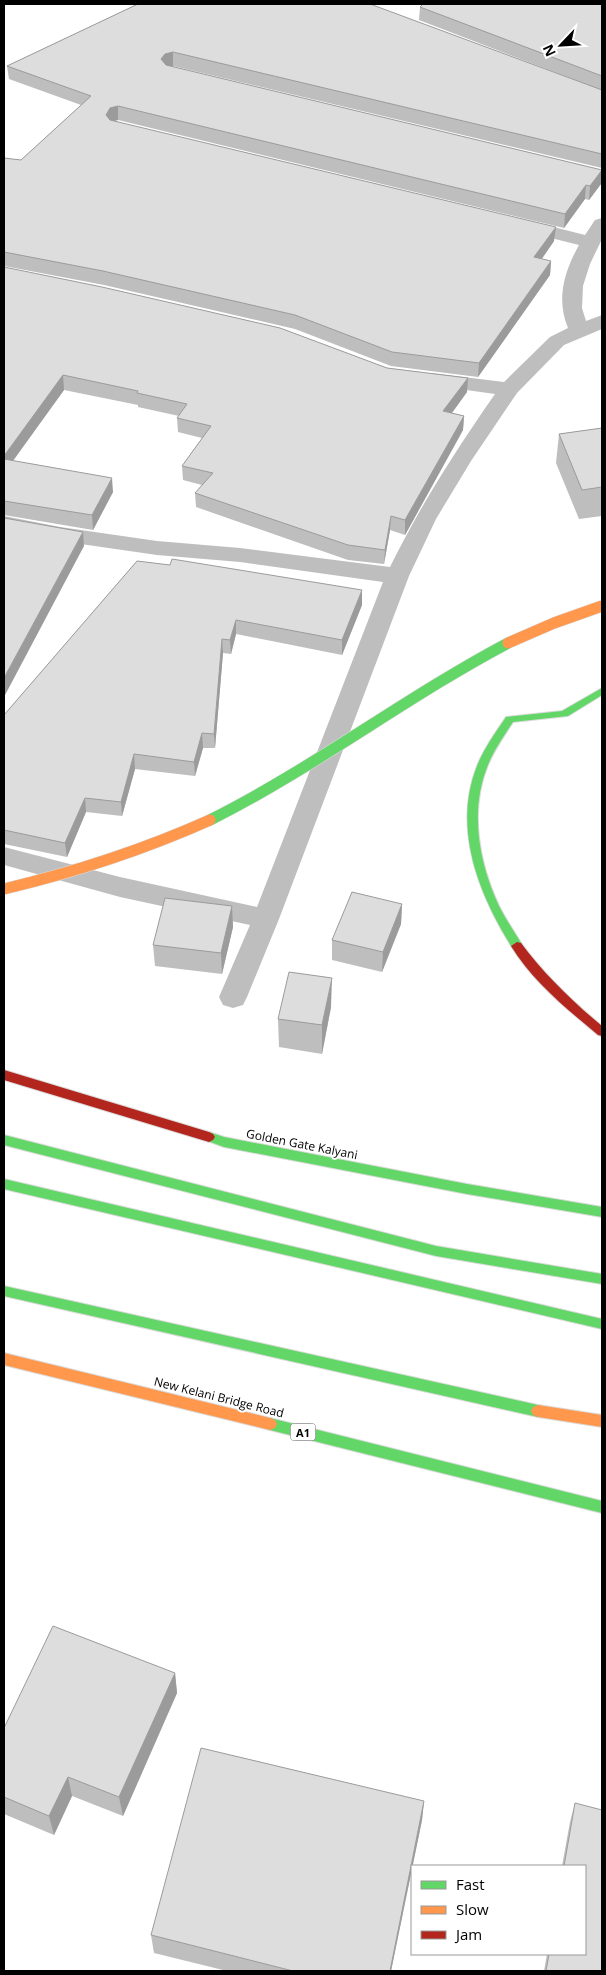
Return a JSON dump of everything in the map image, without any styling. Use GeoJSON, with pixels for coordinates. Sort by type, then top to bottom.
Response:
{"type":"FeatureCollection","features":[{"type":"Feature","properties":{"kind":"highway"},"geometry":{"type":"LineString","coordinates":[[4,889],[30,884],[107,862],[200,826],[286,780],[419,692],[465,665],[536,631],[602,606]]}},
{"type":"Feature","properties":{"kind":"highway"},"geometry":{"type":"LineString","coordinates":[[602,692],[564,714],[510,719],[490,748],[477,780],[472,808],[474,840],[479,870],[489,901],[511,939],[539,975],[576,1011],[602,1032]]}},
{"type":"Feature","properties":{"kind":"highway","name":"Golden Gate Kalyani"},"geometry":{"type":"LineString","coordinates":[[4,1076],[224,1142],[467,1189],[602,1212]]}},
{"type":"Feature","properties":{"kind":"highway"},"geometry":{"type":"LineString","coordinates":[[4,1140],[436,1251],[602,1278]]}},
{"type":"Feature","properties":{"kind":"highway"},"geometry":{"type":"LineString","coordinates":[[4,1184],[602,1324]]}},
{"type":"Feature","properties":{"kind":"highway"},"geometry":{"type":"LineString","coordinates":[[4,1292],[528,1408],[602,1422]]}},
{"type":"Feature","properties":{"kind":"highway","name":"New Kelani Bridge Road"},"geometry":{"type":"LineString","coordinates":[[4,1359],[342,1441],[602,1507]]}},
{"type":"Feature","properties":{"kind":"street"},"geometry":{"type":"LineString","coordinates":[[503,221],[590,242]]}},
{"type":"Feature","properties":{"kind":"street"},"geometry":{"type":"LineString","coordinates":[[579,330],[571,306],[573,282],[590,242],[602,224]]}},
{"type":"Feature","properties":{"kind":"street"},"geometry":{"type":"LineString","coordinates":[[233,997],[266,919],[397,576],[425,519],[455,468],[509,389],[557,341],[602,321]]}},
{"type":"Feature","properties":{"kind":"street"},"geometry":{"type":"LineString","coordinates":[[415,377],[509,389]]}},
{"type":"Feature","properties":{"kind":"street"},"geometry":{"type":"LineString","coordinates":[[4,523],[60,534],[157,548],[240,555],[397,576]]}},
{"type":"Feature","properties":{"kind":"street"},"geometry":{"type":"LineString","coordinates":[[4,856],[120,887],[266,919]]}},
{"type":"Feature","properties":{"kind":"building"},"geometry":{"type":"Polygon","coordinates":[[[138,4],[370,4],[602,90],[602,154],[173,52],[165,54],[161,59],[166,65],[602,170],[590,186],[586,185],[565,214],[118,106],[110,108],[106,115],[110,120],[556,227],[534,257],[551,261],[479,363],[392,352],[295,315],[103,271],[4,252],[4,158],[21,160],[91,96],[7,66],[138,4]]]}},
{"type":"Feature","properties":{"kind":"building"},"geometry":{"type":"Polygon","coordinates":[[[423,4],[602,4],[602,76],[420,7],[423,4]]]}},
{"type":"Feature","properties":{"kind":"building"},"geometry":{"type":"Polygon","coordinates":[[[4,267],[102,287],[280,328],[387,368],[468,378],[443,411],[464,416],[405,520],[391,516],[385,550],[348,545],[195,493],[213,473],[182,466],[211,426],[177,418],[187,404],[137,393],[138,391],[63,375],[4,456],[4,267]]]}},
{"type":"Feature","properties":{"kind":"building"},"geometry":{"type":"Polygon","coordinates":[[[602,428],[602,487],[582,490],[559,434],[602,428]]]}},
{"type":"Feature","properties":{"kind":"building"},"geometry":{"type":"Polygon","coordinates":[[[4,459],[112,478],[92,515],[4,501],[4,459]]]}},
{"type":"Feature","properties":{"kind":"building"},"geometry":{"type":"Polygon","coordinates":[[[4,518],[83,532],[4,678],[4,518]]]}},
{"type":"Feature","properties":{"kind":"building"},"geometry":{"type":"Polygon","coordinates":[[[172,559],[362,590],[342,640],[236,620],[230,640],[222,639],[214,734],[202,733],[194,762],[134,754],[121,802],[85,798],[65,843],[4,830],[4,715],[137,561],[170,565],[172,559]]]}},
{"type":"Feature","properties":{"kind":"building"},"geometry":{"type":"Polygon","coordinates":[[[352,892],[402,904],[383,952],[332,940],[352,892]]]}},
{"type":"Feature","properties":{"kind":"building"},"geometry":{"type":"Polygon","coordinates":[[[165,898],[232,906],[221,953],[153,945],[165,898]]]}},
{"type":"Feature","properties":{"kind":"building"},"geometry":{"type":"Polygon","coordinates":[[[289,972],[332,978],[322,1025],[278,1019],[289,972]]]}},
{"type":"Feature","properties":{"kind":"building"},"geometry":{"type":"Polygon","coordinates":[[[53,1626],[175,1673],[119,1797],[68,1777],[49,1816],[4,1797],[4,1728],[53,1626]]]}},
{"type":"Feature","properties":{"kind":"building"},"geometry":{"type":"Polygon","coordinates":[[[201,1748],[424,1801],[390,1971],[293,1971],[151,1935],[201,1748]]]}},
{"type":"Feature","properties":{"kind":"building"},"geometry":{"type":"Polygon","coordinates":[[[575,1803],[602,1810],[602,1971],[546,1971],[549,1955],[586,1955],[586,1865],[564,1865],[575,1803]]]}},
{"type":"Feature","properties":{"kind":"traffic: fast"},"geometry":{"type":"LineString","coordinates":[[210,820],[287,779],[432,685],[508,643]]}},
{"type":"Feature","properties":{"kind":"traffic: fast"},"geometry":{"type":"LineString","coordinates":[[517,946],[494,906],[478,863],[473,817],[474,794],[480,772],[489,751],[510,719],[564,714],[602,691]]}},
{"type":"Feature","properties":{"kind":"traffic: fast"},"geometry":{"type":"LineString","coordinates":[[209,1137],[224,1142],[467,1189],[602,1212]]}},
{"type":"Feature","properties":{"kind":"traffic: fast"},"geometry":{"type":"LineString","coordinates":[[4,1140],[436,1251],[602,1279]]}},
{"type":"Feature","properties":{"kind":"traffic: fast"},"geometry":{"type":"LineString","coordinates":[[4,1184],[602,1324]]}},
{"type":"Feature","properties":{"kind":"traffic: fast"},"geometry":{"type":"LineString","coordinates":[[4,1291],[538,1411]]}},
{"type":"Feature","properties":{"kind":"traffic: fast"},"geometry":{"type":"LineString","coordinates":[[270,1424],[602,1507]]}},
{"type":"Feature","properties":{"kind":"traffic: slow"},"geometry":{"type":"LineString","coordinates":[[508,643],[554,623],[602,606]]}},
{"type":"Feature","properties":{"kind":"traffic: slow"},"geometry":{"type":"LineString","coordinates":[[4,889],[57,876],[109,860],[160,842],[210,820]]}},
{"type":"Feature","properties":{"kind":"traffic: slow"},"geometry":{"type":"LineString","coordinates":[[4,1359],[270,1424]]}},
{"type":"Feature","properties":{"kind":"traffic: slow"},"geometry":{"type":"LineString","coordinates":[[538,1411],[602,1421]]}},
{"type":"Feature","properties":{"kind":"traffic: jam"},"geometry":{"type":"LineString","coordinates":[[517,946],[546,981],[602,1032]]}},
{"type":"Feature","properties":{"kind":"traffic: jam"},"geometry":{"type":"LineString","coordinates":[[4,1075],[209,1137]]}}]}
